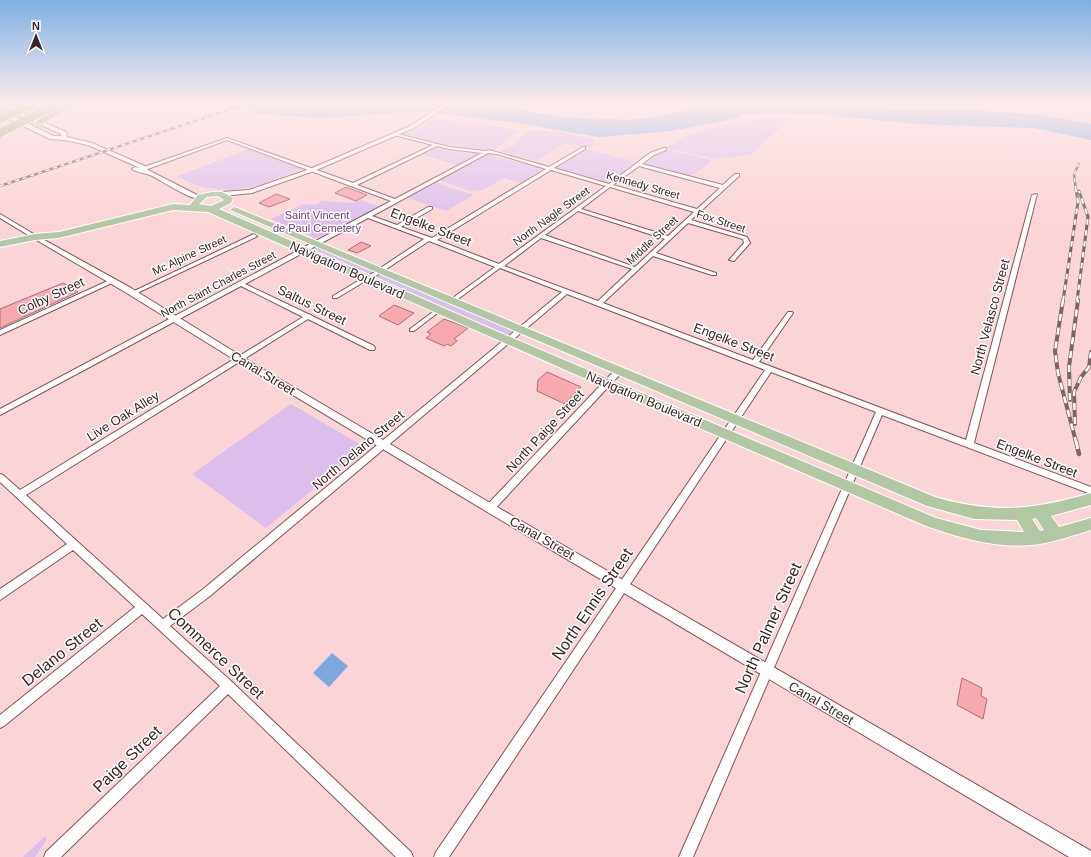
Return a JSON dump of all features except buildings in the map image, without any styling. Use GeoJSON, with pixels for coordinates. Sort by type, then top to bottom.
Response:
{"type":"FeatureCollection","features":[{"type":"Feature","properties":{"kind":"main road"},"geometry":{"type":"LineString","coordinates":[[84,144],[84,146],[172,184],[201,203],[225,200],[250,192],[312,170],[373,144]]}},
{"type":"Feature","properties":{"kind":"main road"},"geometry":{"type":"LineString","coordinates":[[172,184],[212,194],[225,200]]}},
{"type":"Feature","properties":{"kind":"main road"},"geometry":{"type":"LineString","coordinates":[[201,203],[212,194]]}},
{"type":"Feature","properties":{"kind":"main road","name":"Navigation Boulevard"},"geometry":{"type":"LineString","coordinates":[[225,200],[316,244],[854,470],[954,509],[994,516],[1021,515],[1091,500]]}},
{"type":"Feature","properties":{"kind":"main road","name":"Navigation Boulevard"},"geometry":{"type":"LineString","coordinates":[[0,244],[35,237],[59,235],[121,215],[201,203],[302,251],[508,341],[958,532],[983,537],[1036,537],[1091,524]]}},
{"type":"Feature","properties":{"kind":"main road"},"geometry":{"type":"LineString","coordinates":[[1040,512],[1055,533]]}},
{"type":"Feature","properties":{"kind":"main road"},"geometry":{"type":"LineString","coordinates":[[1021,515],[1036,537]]}},
{"type":"Feature","properties":{"kind":"street"},"geometry":{"type":"LineString","coordinates":[[142,170],[213,144]]}},
{"type":"Feature","properties":{"kind":"street"},"geometry":{"type":"LineString","coordinates":[[241,144],[396,201]]}},
{"type":"Feature","properties":{"kind":"street","name":"Kennedy Street"},"geometry":{"type":"LineString","coordinates":[[432,144],[489,151],[698,210]]}},
{"type":"Feature","properties":{"kind":"street"},"geometry":{"type":"LineString","coordinates":[[353,185],[436,145]]}},
{"type":"Feature","properties":{"kind":"street"},"geometry":{"type":"LineString","coordinates":[[335,297],[365,278],[369,278],[378,270],[431,240],[583,148]]}},
{"type":"Feature","properties":{"kind":"street","name":"North Nagle Street"},"geometry":{"type":"LineString","coordinates":[[452,301],[638,164],[652,154],[664,149]]}},
{"type":"Feature","properties":{"kind":"street","name":"North Saint Charles Street"},"geometry":{"type":"LineString","coordinates":[[0,412],[489,151]]}},
{"type":"Feature","properties":{"kind":"street"},"geometry":{"type":"LineString","coordinates":[[638,164],[723,187]]}},
{"type":"Feature","properties":{"kind":"street","name":"Middle Street"},"geometry":{"type":"LineString","coordinates":[[599,303],[737,175]]}},
{"type":"Feature","properties":{"kind":"street","name":"North Velasco Street"},"geometry":{"type":"LineString","coordinates":[[969,445],[1035,195]]}},
{"type":"Feature","properties":{"kind":"street"},"geometry":{"type":"LineString","coordinates":[[397,227],[430,208]]}},
{"type":"Feature","properties":{"kind":"street"},"geometry":{"type":"LineString","coordinates":[[577,209],[669,238]]}},
{"type":"Feature","properties":{"kind":"street","name":"Canal Street"},"geometry":{"type":"LineString","coordinates":[[0,216],[134,293],[239,359],[490,508],[1085,857]]}},
{"type":"Feature","properties":{"kind":"street","name":"Engelke Street"},"geometry":{"type":"LineString","coordinates":[[368,216],[1091,491]]}},
{"type":"Feature","properties":{"kind":"street","name":"Fox Street"},"geometry":{"type":"LineString","coordinates":[[688,221],[745,238],[747,243],[732,260]]}},
{"type":"Feature","properties":{"kind":"street","name":"Mc Alpine Street"},"geometry":{"type":"LineString","coordinates":[[134,293],[254,236]]}},
{"type":"Feature","properties":{"kind":"street"},"geometry":{"type":"LineString","coordinates":[[541,236],[636,269]]}},
{"type":"Feature","properties":{"kind":"street"},"geometry":{"type":"LineString","coordinates":[[652,254],[714,274]]}},
{"type":"Feature","properties":{"kind":"street","name":"Colby Street"},"geometry":{"type":"LineString","coordinates":[[0,333],[112,281]]}},
{"type":"Feature","properties":{"kind":"street","name":"Saltus Street"},"geometry":{"type":"LineString","coordinates":[[241,284],[372,348]]}},
{"type":"Feature","properties":{"kind":"street","name":"North Delano Street"},"geometry":{"type":"LineString","coordinates":[[162,626],[206,593],[567,291]]}},
{"type":"Feature","properties":{"kind":"street"},"geometry":{"type":"LineString","coordinates":[[412,330],[438,310]]}},
{"type":"Feature","properties":{"kind":"street"},"geometry":{"type":"LineString","coordinates":[[754,363],[790,313]]}},
{"type":"Feature","properties":{"kind":"street","name":"Live Oak Alley"},"geometry":{"type":"LineString","coordinates":[[20,494],[309,316]]}},
{"type":"Feature","properties":{"kind":"street","name":"North Ennis Street"},"geometry":{"type":"LineString","coordinates":[[441,857],[769,369]]}},
{"type":"Feature","properties":{"kind":"street","name":"North Paige Street"},"geometry":{"type":"LineString","coordinates":[[490,508],[619,371]]}},
{"type":"Feature","properties":{"kind":"street","name":"North Palmer Street"},"geometry":{"type":"LineString","coordinates":[[686,857],[880,411]]}},
{"type":"Feature","properties":{"kind":"street","name":"Commerce Street"},"geometry":{"type":"LineString","coordinates":[[0,477],[228,686],[406,857]]}},
{"type":"Feature","properties":{"kind":"street"},"geometry":{"type":"LineString","coordinates":[[0,596],[74,544]]}},
{"type":"Feature","properties":{"kind":"street","name":"Delano Street"},"geometry":{"type":"LineString","coordinates":[[0,722],[143,607]]}},
{"type":"Feature","properties":{"kind":"street","name":"Paige Street"},"geometry":{"type":"LineString","coordinates":[[51,857],[228,686]]}},
{"type":"Feature","properties":{"kind":"green space"},"geometry":{"type":"Polygon","coordinates":[[[440,144],[502,144],[494,150],[440,144]]]}},
{"type":"Feature","properties":{"kind":"green space"},"geometry":{"type":"Polygon","coordinates":[[[515,144],[564,144],[536,161],[499,151],[516,145],[515,144]]]}},
{"type":"Feature","properties":{"kind":"green space"},"geometry":{"type":"Polygon","coordinates":[[[570,144],[593,144],[586,148],[570,144]]]}},
{"type":"Feature","properties":{"kind":"green space"},"geometry":{"type":"Polygon","coordinates":[[[673,144],[762,144],[750,155],[715,159],[667,148],[673,144]]]}},
{"type":"Feature","properties":{"kind":"green space"},"geometry":{"type":"Polygon","coordinates":[[[436,148],[460,153],[479,153],[457,165],[423,155],[436,148]]]}},
{"type":"Feature","properties":{"kind":"green space"},"geometry":{"type":"Polygon","coordinates":[[[248,149],[302,169],[263,184],[235,190],[205,188],[176,177],[248,149]]]}},
{"type":"Feature","properties":{"kind":"green space"},"geometry":{"type":"Polygon","coordinates":[[[585,149],[636,162],[608,182],[555,167],[585,149]]]}},
{"type":"Feature","properties":{"kind":"green space"},"geometry":{"type":"Polygon","coordinates":[[[665,149],[712,160],[692,176],[644,164],[665,149]]]}},
{"type":"Feature","properties":{"kind":"green space"},"geometry":{"type":"Polygon","coordinates":[[[488,154],[542,169],[520,183],[504,178],[483,190],[470,191],[439,180],[488,154]]]}},
{"type":"Feature","properties":{"kind":"green space"},"geometry":{"type":"Polygon","coordinates":[[[436,183],[474,195],[446,211],[407,198],[436,183]]]}},
{"type":"Feature","properties":{"kind":"green space","name":"Saint Vincent de Paul Cemetery"},"geometry":{"type":"Polygon","coordinates":[[[361,200],[380,207],[321,237],[315,238],[271,219],[304,204],[315,205],[321,201],[353,203],[361,200]]]}},
{"type":"Feature","properties":{"kind":"green space"},"geometry":{"type":"Polygon","coordinates":[[[317,246],[514,330],[505,337],[307,251],[317,246]]]}},
{"type":"Feature","properties":{"kind":"green space"},"geometry":{"type":"Polygon","coordinates":[[[291,404],[365,447],[266,528],[192,474],[291,404]]]}},
{"type":"Feature","properties":{"kind":"green space"},"geometry":{"type":"Polygon","coordinates":[[[45,836],[47,839],[35,857],[23,857],[45,836]]]}},
{"type":"Feature","properties":{"kind":"water"},"geometry":{"type":"Polygon","coordinates":[[[332,653],[348,666],[329,687],[313,673],[332,653]]]}},
{"type":"Feature","properties":{"kind":"railway"},"geometry":{"type":"LineString","coordinates":[[0,186],[126,144]]}},
{"type":"Feature","properties":{"kind":"railway"},"geometry":{"type":"LineString","coordinates":[[1076,190],[1074,174],[1079,164]]}},
{"type":"Feature","properties":{"kind":"railway"},"geometry":{"type":"LineString","coordinates":[[1063,301],[1078,202],[1076,189]]}},
{"type":"Feature","properties":{"kind":"railway"},"geometry":{"type":"LineString","coordinates":[[1077,301],[1088,217],[1079,191]]}},
{"type":"Feature","properties":{"kind":"railway"},"geometry":{"type":"LineString","coordinates":[[1063,300],[1055,351],[1058,373],[1076,442]]}},
{"type":"Feature","properties":{"kind":"railway"},"geometry":{"type":"LineString","coordinates":[[1070,400],[1069,367],[1078,300]]}},
{"type":"Feature","properties":{"kind":"railway"},"geometry":{"type":"LineString","coordinates":[[1075,424],[1074,392],[1081,377],[1089,367],[1091,352]]}},
{"type":"Feature","properties":{"kind":"railway"},"geometry":{"type":"LineString","coordinates":[[1076,441],[1079,454]]}}]}
